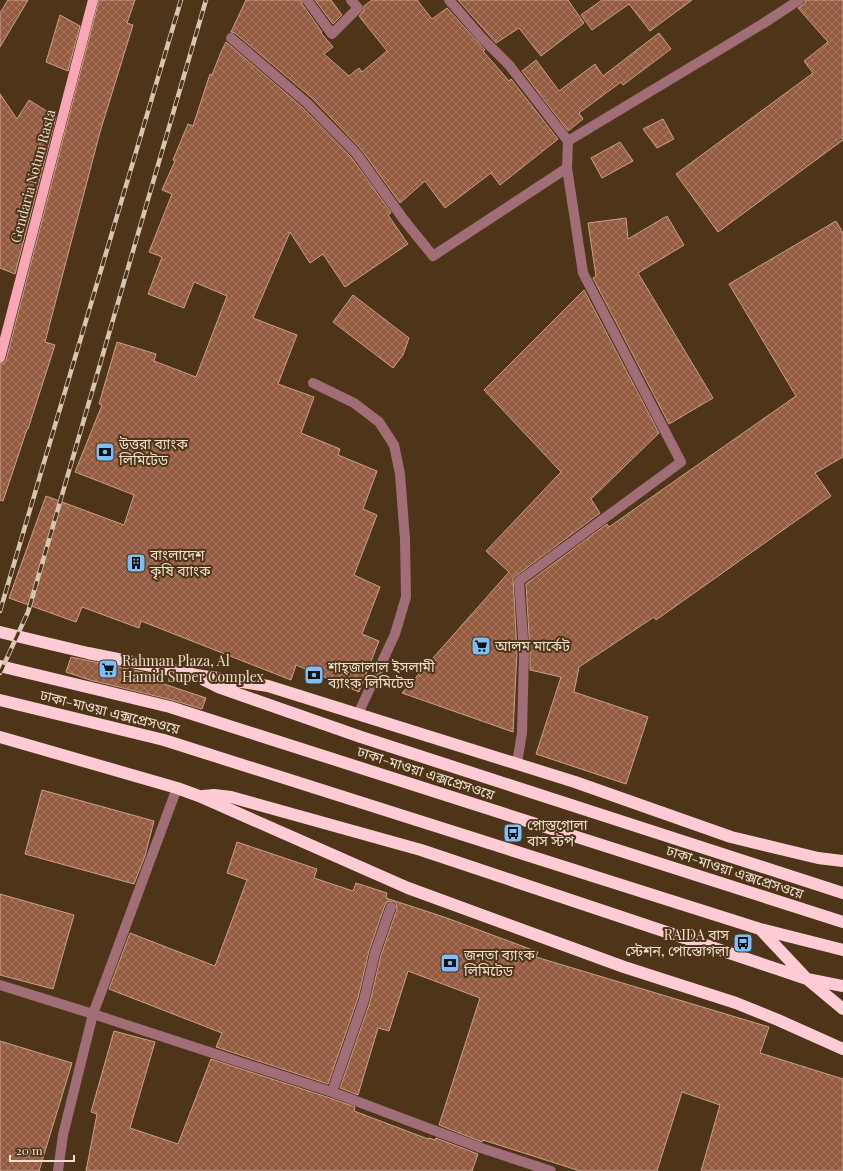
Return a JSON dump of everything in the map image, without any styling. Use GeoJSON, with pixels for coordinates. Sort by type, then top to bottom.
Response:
{"type":"FeatureCollection","features":[{"type":"Feature","properties":{"kind":"highway"},"geometry":{"type":"LineString","coordinates":[[0,632],[88,653],[196,676],[268,686],[575,782],[732,837],[810,856],[843,861]]}},
{"type":"Feature","properties":{"kind":"highway","name":"ঢাকা-মাওয়া এক্সপ্রেসওয়ে"},"geometry":{"type":"LineString","coordinates":[[0,666],[170,707],[842,921]]}},
{"type":"Feature","properties":{"kind":"highway"},"geometry":{"type":"LineString","coordinates":[[196,676],[218,687],[361,737],[843,893]]}},
{"type":"Feature","properties":{"kind":"highway","name":"ঢাকা-মাওয়া এক্সপ্রেসওয়ে"},"geometry":{"type":"LineString","coordinates":[[0,700],[164,740],[760,929],[843,950]]}},
{"type":"Feature","properties":{"kind":"highway"},"geometry":{"type":"LineString","coordinates":[[0,736],[177,788],[199,796],[408,888],[624,967],[736,1003],[843,1049]]}},
{"type":"Feature","properties":{"kind":"highway"},"geometry":{"type":"LineString","coordinates":[[199,796],[214,795],[231,797],[421,850],[807,978],[843,986]]}},
{"type":"Feature","properties":{"kind":"highway"},"geometry":{"type":"LineString","coordinates":[[760,929],[807,978],[843,1009]]}},
{"type":"Feature","properties":{"kind":"main road","name":"Gendaria Notun Rasta"},"geometry":{"type":"LineString","coordinates":[[0,358],[93,0]]}},
{"type":"Feature","properties":{"kind":"street"},"geometry":{"type":"LineString","coordinates":[[307,0],[332,34],[358,8],[351,0]]}},
{"type":"Feature","properties":{"kind":"street"},"geometry":{"type":"LineString","coordinates":[[449,0],[482,38],[509,65],[568,142],[567,168],[583,273],[681,462],[519,580],[524,652],[522,733],[516,763]]}},
{"type":"Feature","properties":{"kind":"street"},"geometry":{"type":"LineString","coordinates":[[568,142],[764,23],[799,0]]}},
{"type":"Feature","properties":{"kind":"street"},"geometry":{"type":"LineString","coordinates":[[231,38],[307,103],[356,153],[404,220],[433,256],[567,168]]}},
{"type":"Feature","properties":{"kind":"street"},"geometry":{"type":"LineString","coordinates":[[313,383],[354,403],[379,422],[394,445],[400,474],[405,538],[406,597],[395,634],[358,714]]}},
{"type":"Feature","properties":{"kind":"street"},"geometry":{"type":"LineString","coordinates":[[58,1171],[63,1135],[93,1014],[177,788]]}},
{"type":"Feature","properties":{"kind":"street"},"geometry":{"type":"LineString","coordinates":[[332,1092],[364,1000],[375,953],[390,907]]}},
{"type":"Feature","properties":{"kind":"street"},"geometry":{"type":"LineString","coordinates":[[0,985],[332,1092],[481,1148],[551,1171]]}},
{"type":"Feature","properties":{"kind":"building"},"geometry":{"type":"Polygon","coordinates":[[[8,0],[28,0],[0,47],[0,13],[8,0]]]}},
{"type":"Feature","properties":{"kind":"building"},"geometry":{"type":"Polygon","coordinates":[[[99,0],[135,0],[127,23],[133,25],[100,132],[45,342],[55,345],[3,501],[0,500],[0,364],[4,363],[6,360],[99,0]]]}},
{"type":"Feature","properties":{"kind":"building"},"geometry":{"type":"Polygon","coordinates":[[[246,0],[301,0],[302,4],[322,32],[321,33],[333,47],[324,54],[349,76],[359,68],[362,72],[387,51],[359,16],[364,10],[364,6],[372,0],[417,0],[432,19],[447,8],[485,50],[483,51],[509,81],[511,79],[558,139],[500,185],[491,173],[445,208],[425,181],[400,203],[361,149],[312,98],[235,33],[231,32],[246,0]]]}},
{"type":"Feature","properties":{"kind":"building"},"geometry":{"type":"Polygon","coordinates":[[[315,0],[331,0],[342,15],[333,24],[315,0]]]}},
{"type":"Feature","properties":{"kind":"building"},"geometry":{"type":"Polygon","coordinates":[[[458,0],[568,0],[584,23],[541,56],[519,28],[496,43],[458,0]]]}},
{"type":"Feature","properties":{"kind":"building"},"geometry":{"type":"Polygon","coordinates":[[[602,0],[692,0],[650,31],[629,4],[592,30],[581,15],[602,0]]]}},
{"type":"Feature","properties":{"kind":"building"},"geometry":{"type":"Polygon","coordinates":[[[805,0],[843,0],[843,140],[718,232],[676,174],[813,73],[804,61],[828,42],[798,8],[805,3],[805,0]]]}},
{"type":"Feature","properties":{"kind":"building"},"geometry":{"type":"Polygon","coordinates":[[[60,15],[80,26],[68,71],[46,62],[60,15]]]}},
{"type":"Feature","properties":{"kind":"building"},"geometry":{"type":"Polygon","coordinates":[[[659,33],[671,49],[623,85],[621,82],[579,113],[583,119],[568,131],[522,71],[536,60],[559,91],[595,64],[603,76],[659,33]]]}},
{"type":"Feature","properties":{"kind":"building"},"geometry":{"type":"Polygon","coordinates":[[[226,42],[303,108],[351,157],[390,211],[391,213],[388,215],[408,244],[345,287],[323,254],[310,263],[290,232],[253,318],[297,335],[278,384],[314,397],[301,433],[340,449],[338,455],[377,471],[363,509],[377,515],[354,575],[380,587],[362,634],[379,641],[359,692],[296,665],[291,680],[141,621],[139,628],[82,607],[76,622],[9,598],[46,496],[124,525],[134,495],[75,472],[102,405],[99,404],[117,342],[156,354],[154,361],[196,377],[227,296],[194,282],[184,308],[148,294],[162,257],[149,252],[172,194],[162,190],[175,161],[173,160],[188,124],[193,126],[210,74],[212,75],[226,42]]]}},
{"type":"Feature","properties":{"kind":"building"},"geometry":{"type":"Polygon","coordinates":[[[0,94],[17,119],[29,100],[56,117],[15,274],[0,268],[0,94]]]}},
{"type":"Feature","properties":{"kind":"building"},"geometry":{"type":"Polygon","coordinates":[[[663,119],[674,139],[657,148],[643,129],[663,119]]]}},
{"type":"Feature","properties":{"kind":"building"},"geometry":{"type":"Polygon","coordinates":[[[620,142],[633,161],[602,178],[591,158],[620,142]]]}},
{"type":"Feature","properties":{"kind":"building"},"geometry":{"type":"Polygon","coordinates":[[[667,216],[684,245],[638,273],[713,398],[669,424],[593,278],[596,276],[588,223],[626,218],[628,239],[667,216]]]}},
{"type":"Feature","properties":{"kind":"building"},"geometry":{"type":"Polygon","coordinates":[[[836,221],[843,233],[843,457],[815,473],[831,496],[656,620],[654,617],[579,667],[574,692],[648,717],[626,784],[536,754],[561,677],[530,670],[526,584],[607,524],[609,527],[796,396],[729,284],[836,221]]]}},
{"type":"Feature","properties":{"kind":"building"},"geometry":{"type":"Polygon","coordinates":[[[584,290],[659,433],[591,499],[600,513],[513,578],[517,652],[513,732],[402,693],[509,572],[486,551],[561,472],[484,390],[584,290]]]}},
{"type":"Feature","properties":{"kind":"building"},"geometry":{"type":"Polygon","coordinates":[[[353,295],[409,338],[403,355],[393,368],[333,322],[353,295]]]}},
{"type":"Feature","properties":{"kind":"building"},"geometry":{"type":"Polygon","coordinates":[[[71,657],[147,673],[146,678],[206,698],[202,709],[90,680],[66,672],[71,657]]]}},
{"type":"Feature","properties":{"kind":"building"},"geometry":{"type":"Polygon","coordinates":[[[42,790],[154,821],[145,856],[134,884],[25,854],[42,790]]]}},
{"type":"Feature","properties":{"kind":"building"},"geometry":{"type":"Polygon","coordinates":[[[237,842],[317,869],[314,878],[353,891],[356,883],[387,893],[386,898],[444,917],[538,952],[536,957],[769,1027],[760,1053],[843,1079],[843,1171],[701,1171],[720,1105],[682,1092],[657,1171],[580,1171],[483,1140],[482,1142],[439,1125],[480,998],[408,971],[389,1031],[378,1028],[358,1095],[340,1088],[370,1002],[381,955],[397,909],[396,903],[393,901],[387,902],[385,905],[369,951],[358,998],[328,1084],[216,1047],[222,1033],[109,989],[130,933],[215,966],[247,880],[227,873],[237,842]]]}},
{"type":"Feature","properties":{"kind":"building"},"geometry":{"type":"Polygon","coordinates":[[[0,894],[74,915],[53,989],[0,975],[0,894]]]}},
{"type":"Feature","properties":{"kind":"building"},"geometry":{"type":"Polygon","coordinates":[[[114,1031],[155,1042],[130,1128],[178,1144],[211,1059],[330,1098],[355,1107],[354,1111],[428,1139],[435,1140],[436,1138],[478,1154],[472,1171],[86,1171],[97,1114],[91,1112],[114,1031]]]}},
{"type":"Feature","properties":{"kind":"building"},"geometry":{"type":"Polygon","coordinates":[[[0,1041],[72,1063],[39,1171],[0,1171],[0,1041]]]}},
{"type":"Feature","properties":{"kind":"railway"},"geometry":{"type":"LineString","coordinates":[[0,611],[181,0]]}},
{"type":"Feature","properties":{"kind":"railway"},"geometry":{"type":"LineString","coordinates":[[0,673],[28,612],[206,0]]}},
{"type":"Feature","properties":{"kind":"place","name":"উত্তরা ব্যাংক লিমিটেড"},"geometry":{"type":"Point","coordinates":[105,452]}},
{"type":"Feature","properties":{"kind":"place","name":"বাংলাদেশ কৃষি ব্যাংক"},"geometry":{"type":"Point","coordinates":[136,563]}},
{"type":"Feature","properties":{"kind":"place","name":"আলম মার্কেট"},"geometry":{"type":"Point","coordinates":[481,646]}},
{"type":"Feature","properties":{"kind":"place","name":"Rahman Plaza, Al Hamid Super Complex"},"geometry":{"type":"Point","coordinates":[108,669]}},
{"type":"Feature","properties":{"kind":"place","name":"শাহ্জালাল ইসলামী ব্যাংক লিমিটেড"},"geometry":{"type":"Point","coordinates":[314,675]}},
{"type":"Feature","properties":{"kind":"place","name":"পোস্তগোলা বাস স্টপ"},"geometry":{"type":"Point","coordinates":[513,833]}},
{"type":"Feature","properties":{"kind":"place","name":"RAIDA বাস স্টেশন, পোস্তোগলা"},"geometry":{"type":"Point","coordinates":[743,943]}},
{"type":"Feature","properties":{"kind":"place","name":"জনতা ব্যাংক লিমিটেড"},"geometry":{"type":"Point","coordinates":[450,963]}}]}
